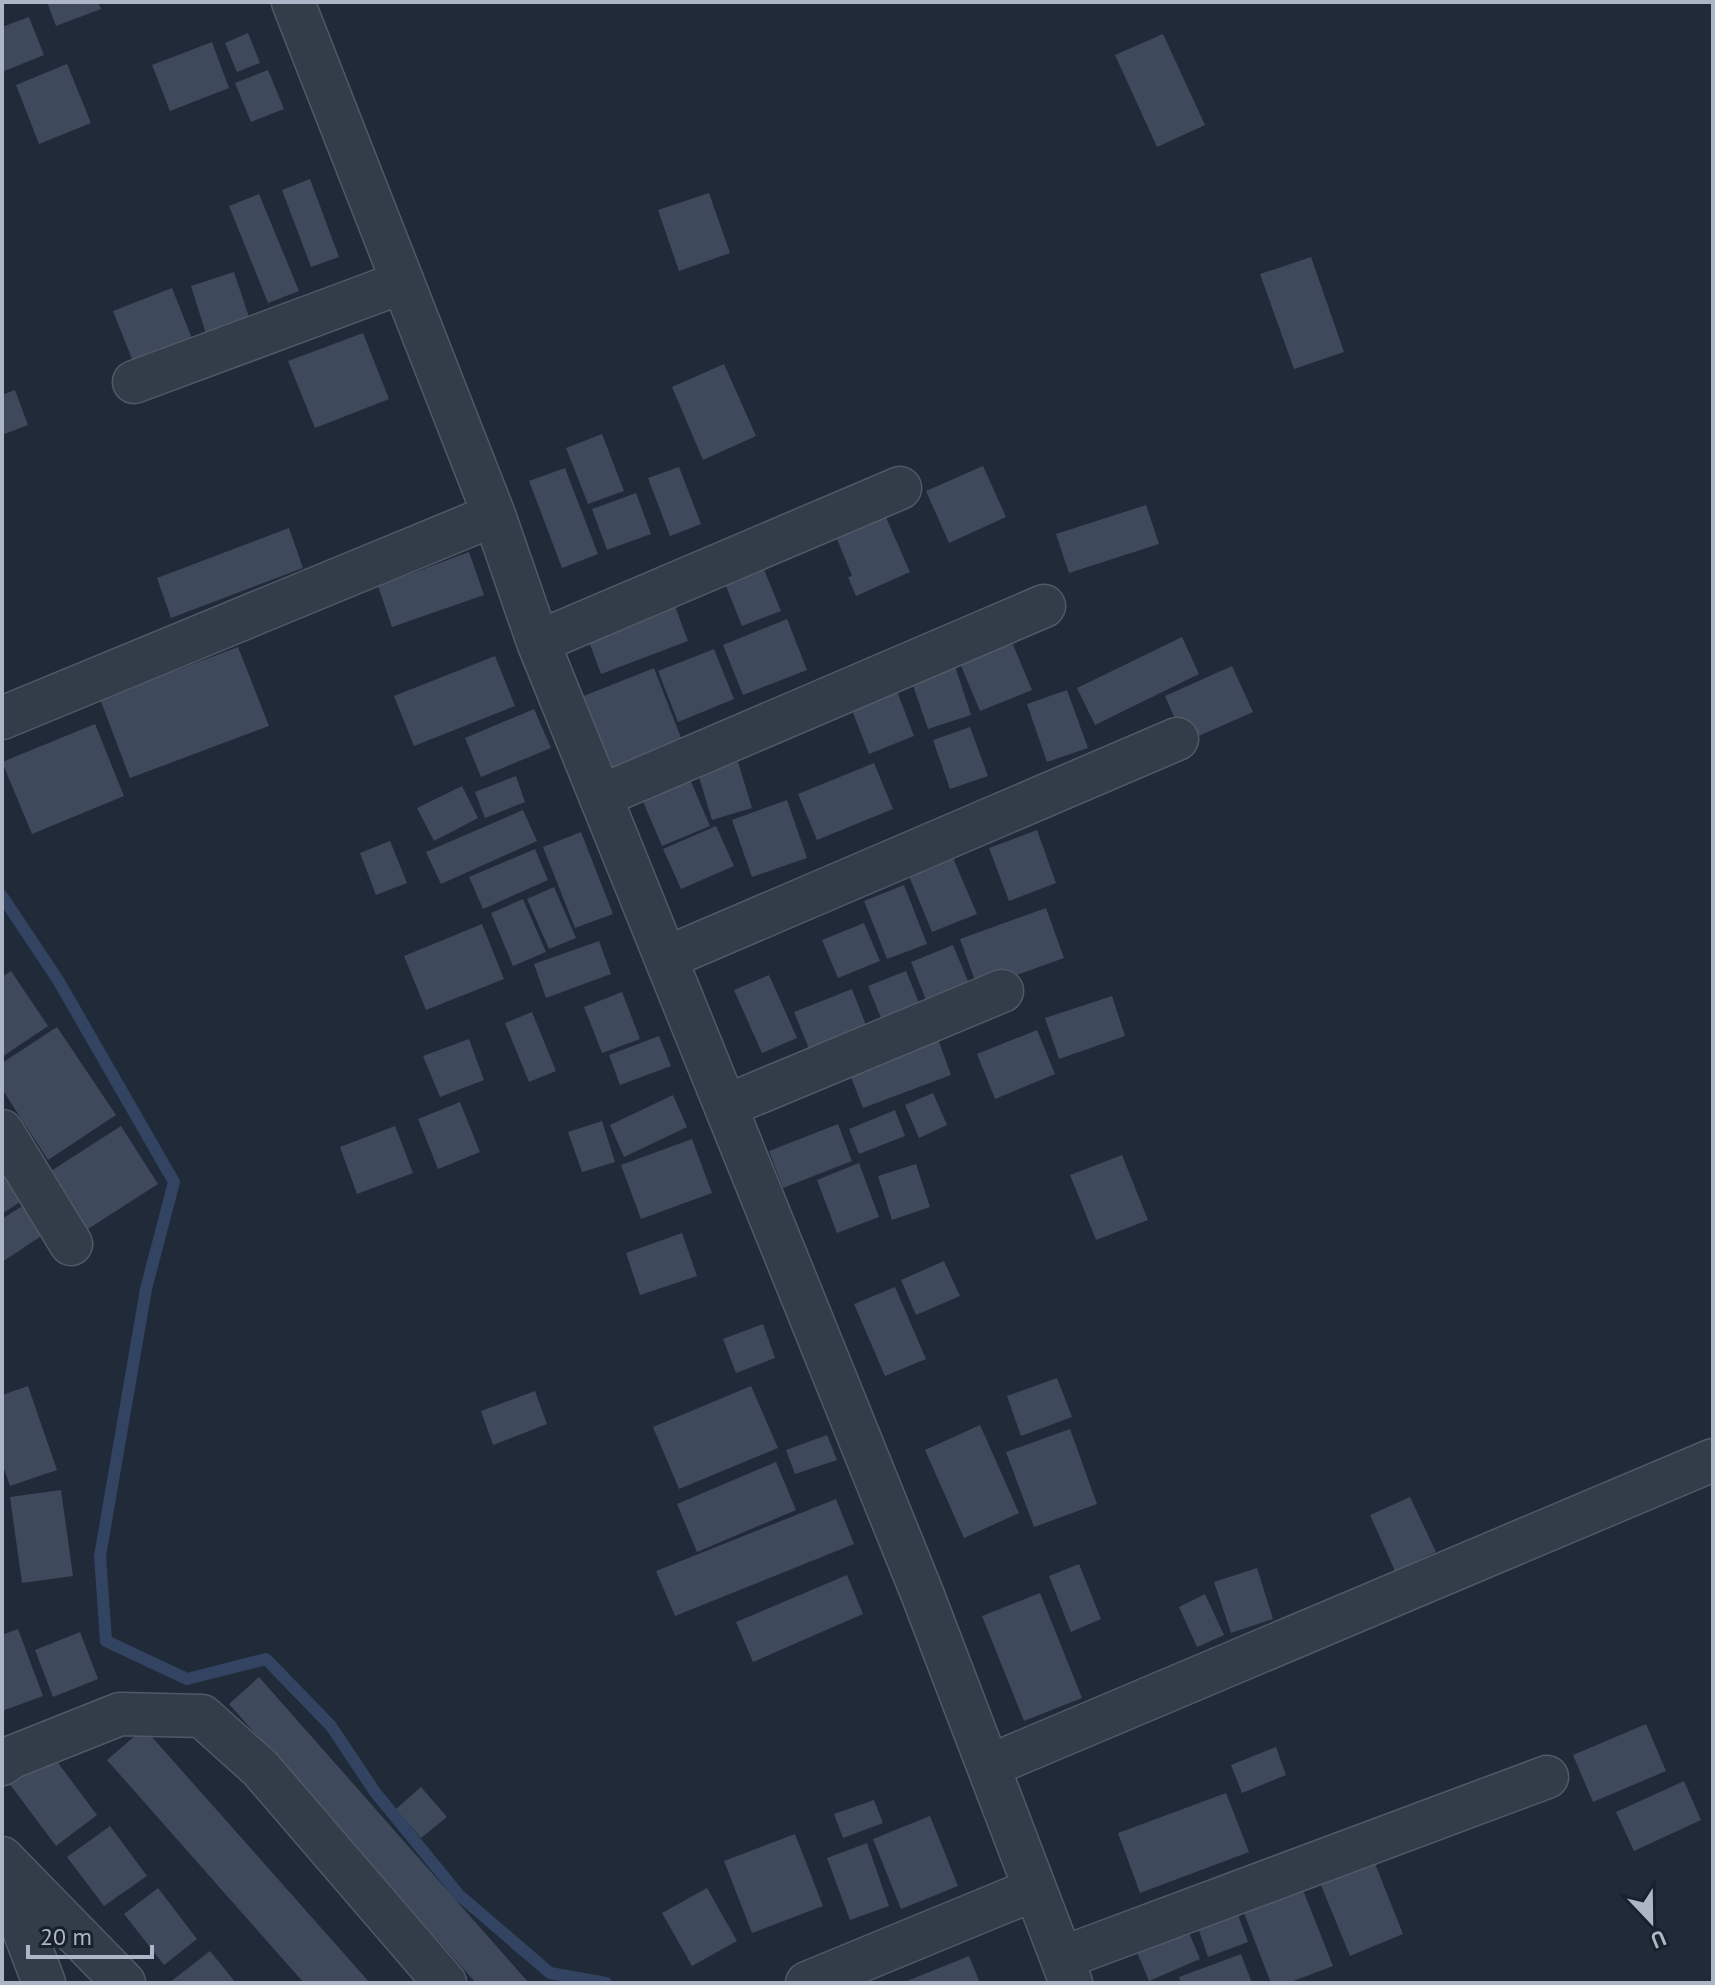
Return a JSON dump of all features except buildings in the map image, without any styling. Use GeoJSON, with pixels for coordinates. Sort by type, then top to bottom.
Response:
{"type":"FeatureCollection","features":[{"type":"Feature","properties":{"kind":"street"},"geometry":{"type":"LineString","coordinates":[[293,2],[494,515],[538,642],[989,1766],[1066,1970],[1547,1777]]}},
{"type":"Feature","properties":{"kind":"street"},"geometry":{"type":"LineString","coordinates":[[134,382],[403,282]]}},
{"type":"Feature","properties":{"kind":"street"},"geometry":{"type":"LineString","coordinates":[[538,642],[900,488]]}},
{"type":"Feature","properties":{"kind":"street"},"geometry":{"type":"LineString","coordinates":[[2,718],[494,515]]}},
{"type":"Feature","properties":{"kind":"street"},"geometry":{"type":"LineString","coordinates":[[601,796],[1044,606]]}},
{"type":"Feature","properties":{"kind":"street"},"geometry":{"type":"LineString","coordinates":[[666,958],[1177,739]]}},
{"type":"Feature","properties":{"kind":"street"},"geometry":{"type":"LineString","coordinates":[[726,1106],[1002,991]]}},
{"type":"Feature","properties":{"kind":"street"},"geometry":{"type":"LineString","coordinates":[[2,1131],[71,1244]]}},
{"type":"Feature","properties":{"kind":"street"},"geometry":{"type":"LineString","coordinates":[[989,1766],[1713,1460]]}},
{"type":"Feature","properties":{"kind":"street"},"geometry":{"type":"LineString","coordinates":[[2,1764],[12,1757],[120,1714],[202,1716],[260,1768],[445,1983]]}},
{"type":"Feature","properties":{"kind":"street"},"geometry":{"type":"LineString","coordinates":[[2,1858],[124,1983]]}},
{"type":"Feature","properties":{"kind":"street"},"geometry":{"type":"LineString","coordinates":[[2,1873],[44,1983]]}},
{"type":"Feature","properties":{"kind":"street"},"geometry":{"type":"LineString","coordinates":[[807,1983],[1035,1889]]}},
{"type":"Feature","properties":{"kind":"waterway"},"geometry":{"type":"LineString","coordinates":[[2,896],[58,980],[174,1182],[146,1289],[100,1556],[106,1641],[187,1679],[266,1659],[331,1726],[375,1792],[459,1895],[550,1973],[606,1983]]}}]}
